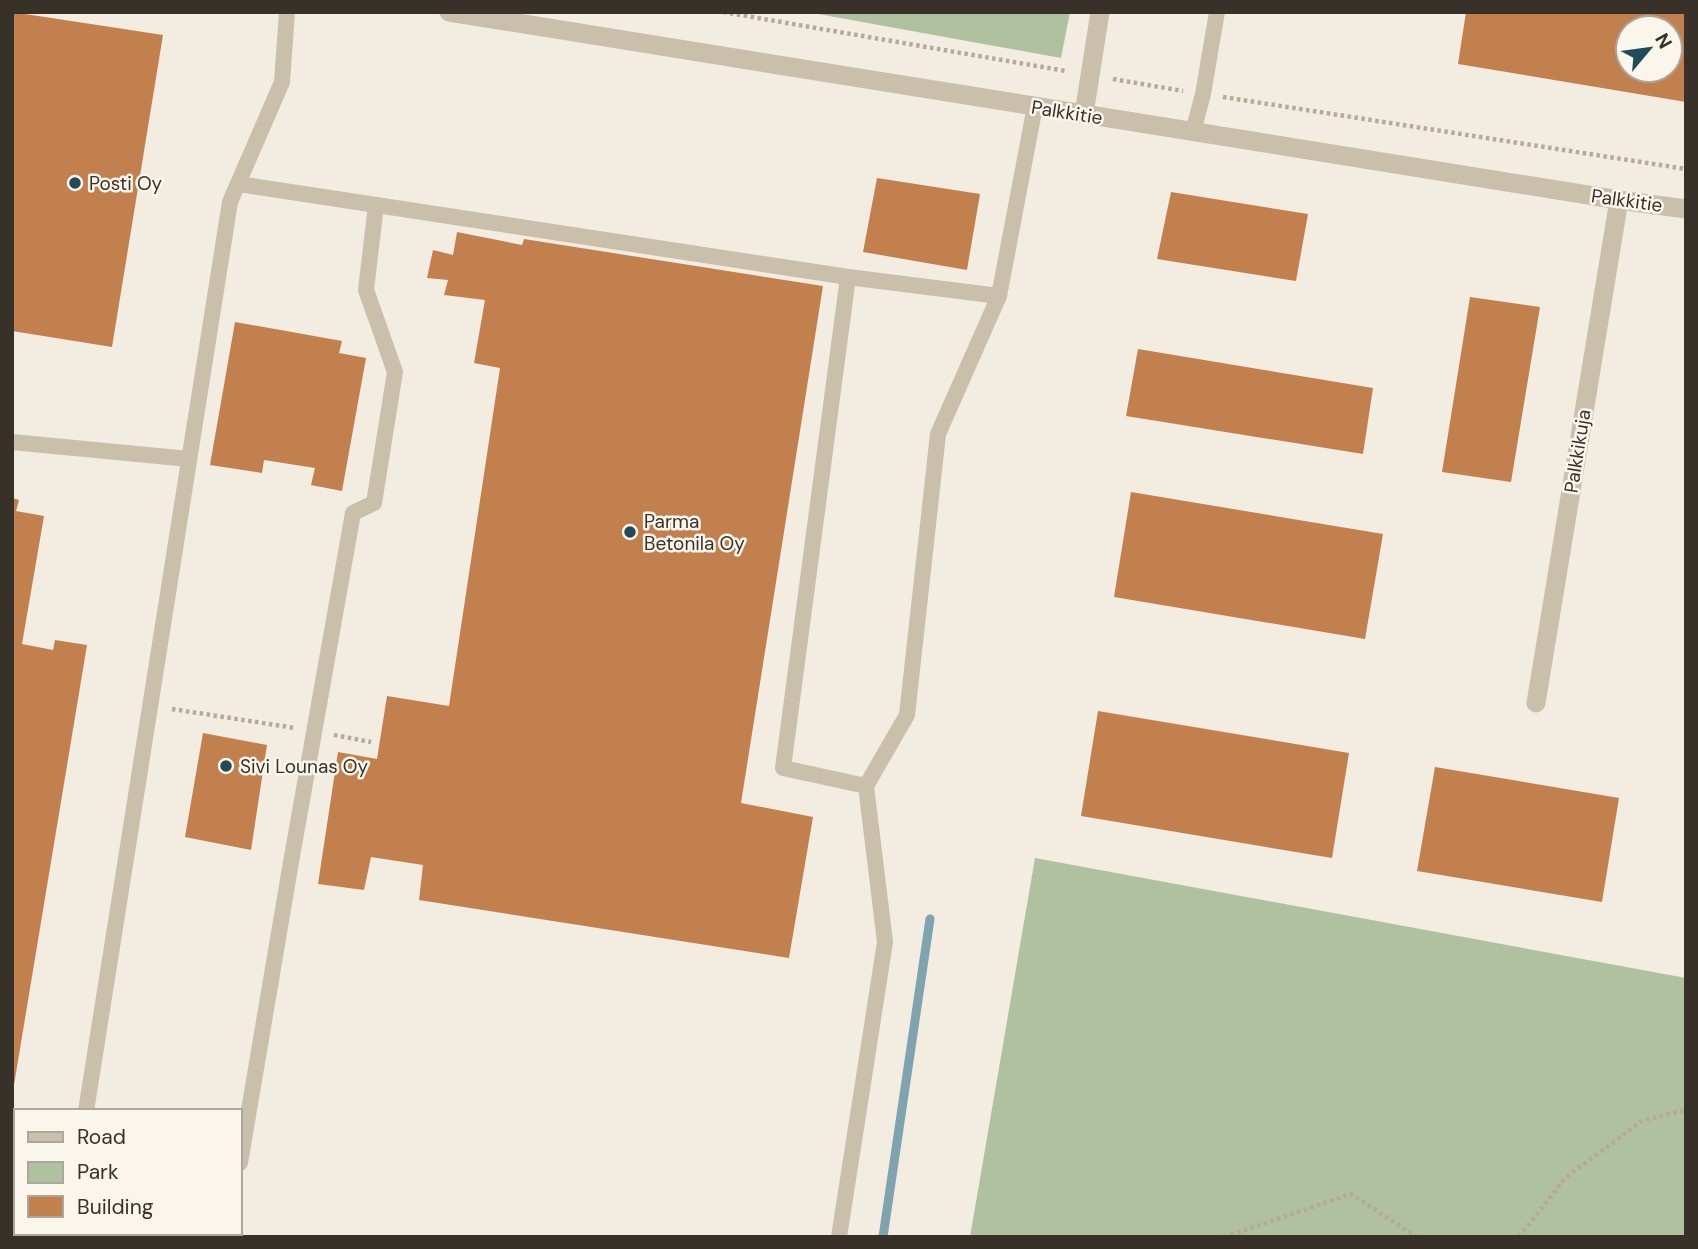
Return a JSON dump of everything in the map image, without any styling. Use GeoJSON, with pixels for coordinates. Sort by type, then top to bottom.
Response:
{"type":"FeatureCollection","features":[{"type":"Feature","properties":{"kind":"street","name":"Palkkitie"},"geometry":{"type":"LineString","coordinates":[[449,12],[1686,209]]}},
{"type":"Feature","properties":{"kind":"street"},"geometry":{"type":"LineString","coordinates":[[1084,114],[1100,12]]}},
{"type":"Feature","properties":{"kind":"street","name":"Palkkikuja"},"geometry":{"type":"LineString","coordinates":[[1536,703],[1619,200]]}},
{"type":"Feature","properties":{"kind":"lane"},"geometry":{"type":"LineString","coordinates":[[86,1109],[230,202],[282,82],[287,12]]}},
{"type":"Feature","properties":{"kind":"lane"},"geometry":{"type":"LineString","coordinates":[[1193,132],[1203,94],[1217,12]]}},
{"type":"Feature","properties":{"kind":"lane"},"geometry":{"type":"LineString","coordinates":[[839,1237],[885,942],[866,786],[907,715],[938,433],[999,296],[1035,106]]}},
{"type":"Feature","properties":{"kind":"lane"},"geometry":{"type":"LineString","coordinates":[[239,184],[848,277],[999,296]]}},
{"type":"Feature","properties":{"kind":"lane"},"geometry":{"type":"LineString","coordinates":[[242,1151],[353,513],[374,503],[395,372],[366,290],[376,205]]}},
{"type":"Feature","properties":{"kind":"lane"},"geometry":{"type":"LineString","coordinates":[[848,277],[783,768],[866,786]]}},
{"type":"Feature","properties":{"kind":"lane"},"geometry":{"type":"LineString","coordinates":[[12,442],[189,458]]}},
{"type":"Feature","properties":{"kind":"path"},"geometry":{"type":"LineString","coordinates":[[150,706],[372,742]]}},
{"type":"Feature","properties":{"kind":"path"},"geometry":{"type":"LineString","coordinates":[[1519,1237],[1565,1178],[1642,1121],[1686,1110]]}},
{"type":"Feature","properties":{"kind":"path"},"geometry":{"type":"LineString","coordinates":[[1224,1237],[1351,1194],[1417,1237]]}},
{"type":"Feature","properties":{"kind":"green space"},"geometry":{"type":"Polygon","coordinates":[[[807,12],[1070,12],[1061,58],[807,12]]]}},
{"type":"Feature","properties":{"kind":"green space"},"geometry":{"type":"Polygon","coordinates":[[[1035,858],[1686,978],[1686,1237],[970,1237],[1035,858]]]}},
{"type":"Feature","properties":{"kind":"building","name":"Posti Oy"},"geometry":{"type":"Polygon","coordinates":[[[12,12],[163,35],[112,347],[12,331],[12,12]]]}},
{"type":"Feature","properties":{"kind":"building"},"geometry":{"type":"Polygon","coordinates":[[[1466,12],[1686,12],[1686,102],[1458,64],[1466,12]]]}},
{"type":"Feature","properties":{"kind":"building"},"geometry":{"type":"Polygon","coordinates":[[[877,178],[980,194],[967,270],[863,252],[877,178]]]}},
{"type":"Feature","properties":{"kind":"building"},"geometry":{"type":"Polygon","coordinates":[[[1171,192],[1308,214],[1296,281],[1157,259],[1171,192]]]}},
{"type":"Feature","properties":{"kind":"building","name":"Parma Betonila Oy"},"geometry":{"type":"Polygon","coordinates":[[[457,232],[522,245],[524,239],[823,286],[741,803],[813,817],[789,958],[419,900],[423,865],[371,857],[364,890],[318,884],[338,752],[377,759],[387,696],[449,706],[500,368],[474,363],[485,300],[444,295],[448,280],[427,278],[433,250],[453,255],[457,232]]]}},
{"type":"Feature","properties":{"kind":"building"},"geometry":{"type":"Polygon","coordinates":[[[1470,297],[1540,307],[1511,482],[1442,472],[1470,297]]]}},
{"type":"Feature","properties":{"kind":"building"},"geometry":{"type":"Polygon","coordinates":[[[235,322],[342,341],[339,353],[366,358],[342,491],[311,485],[315,468],[264,460],[262,473],[210,465],[235,322]]]}},
{"type":"Feature","properties":{"kind":"building"},"geometry":{"type":"Polygon","coordinates":[[[1138,349],[1373,388],[1363,454],[1126,416],[1138,349]]]}},
{"type":"Feature","properties":{"kind":"building"},"geometry":{"type":"Polygon","coordinates":[[[1131,492],[1383,534],[1365,639],[1114,597],[1131,492]]]}},
{"type":"Feature","properties":{"kind":"building"},"geometry":{"type":"Polygon","coordinates":[[[12,498],[19,500],[16,511],[44,516],[22,644],[53,650],[55,640],[87,645],[14,1085],[12,1085],[12,498]]]}},
{"type":"Feature","properties":{"kind":"building"},"geometry":{"type":"Polygon","coordinates":[[[1098,711],[1349,753],[1332,858],[1081,816],[1098,711]]]}},
{"type":"Feature","properties":{"kind":"building"},"geometry":{"type":"Polygon","coordinates":[[[203,733],[267,745],[251,850],[185,837],[203,733]]]}},
{"type":"Feature","properties":{"kind":"building"},"geometry":{"type":"Polygon","coordinates":[[[1435,767],[1619,798],[1602,902],[1417,871],[1435,767]]]}},
{"type":"Feature","properties":{"kind":"waterway"},"geometry":{"type":"LineString","coordinates":[[883,1237],[930,919]]}},
{"type":"Feature","properties":{"kind":"place","name":"Posti Oy"},"geometry":{"type":"Point","coordinates":[75,183]}},
{"type":"Feature","properties":{"kind":"place","name":"Parma Betonila Oy"},"geometry":{"type":"Point","coordinates":[630,532]}},
{"type":"Feature","properties":{"kind":"place","name":"Sivi Lounas Oy"},"geometry":{"type":"Point","coordinates":[226,766]}}]}
